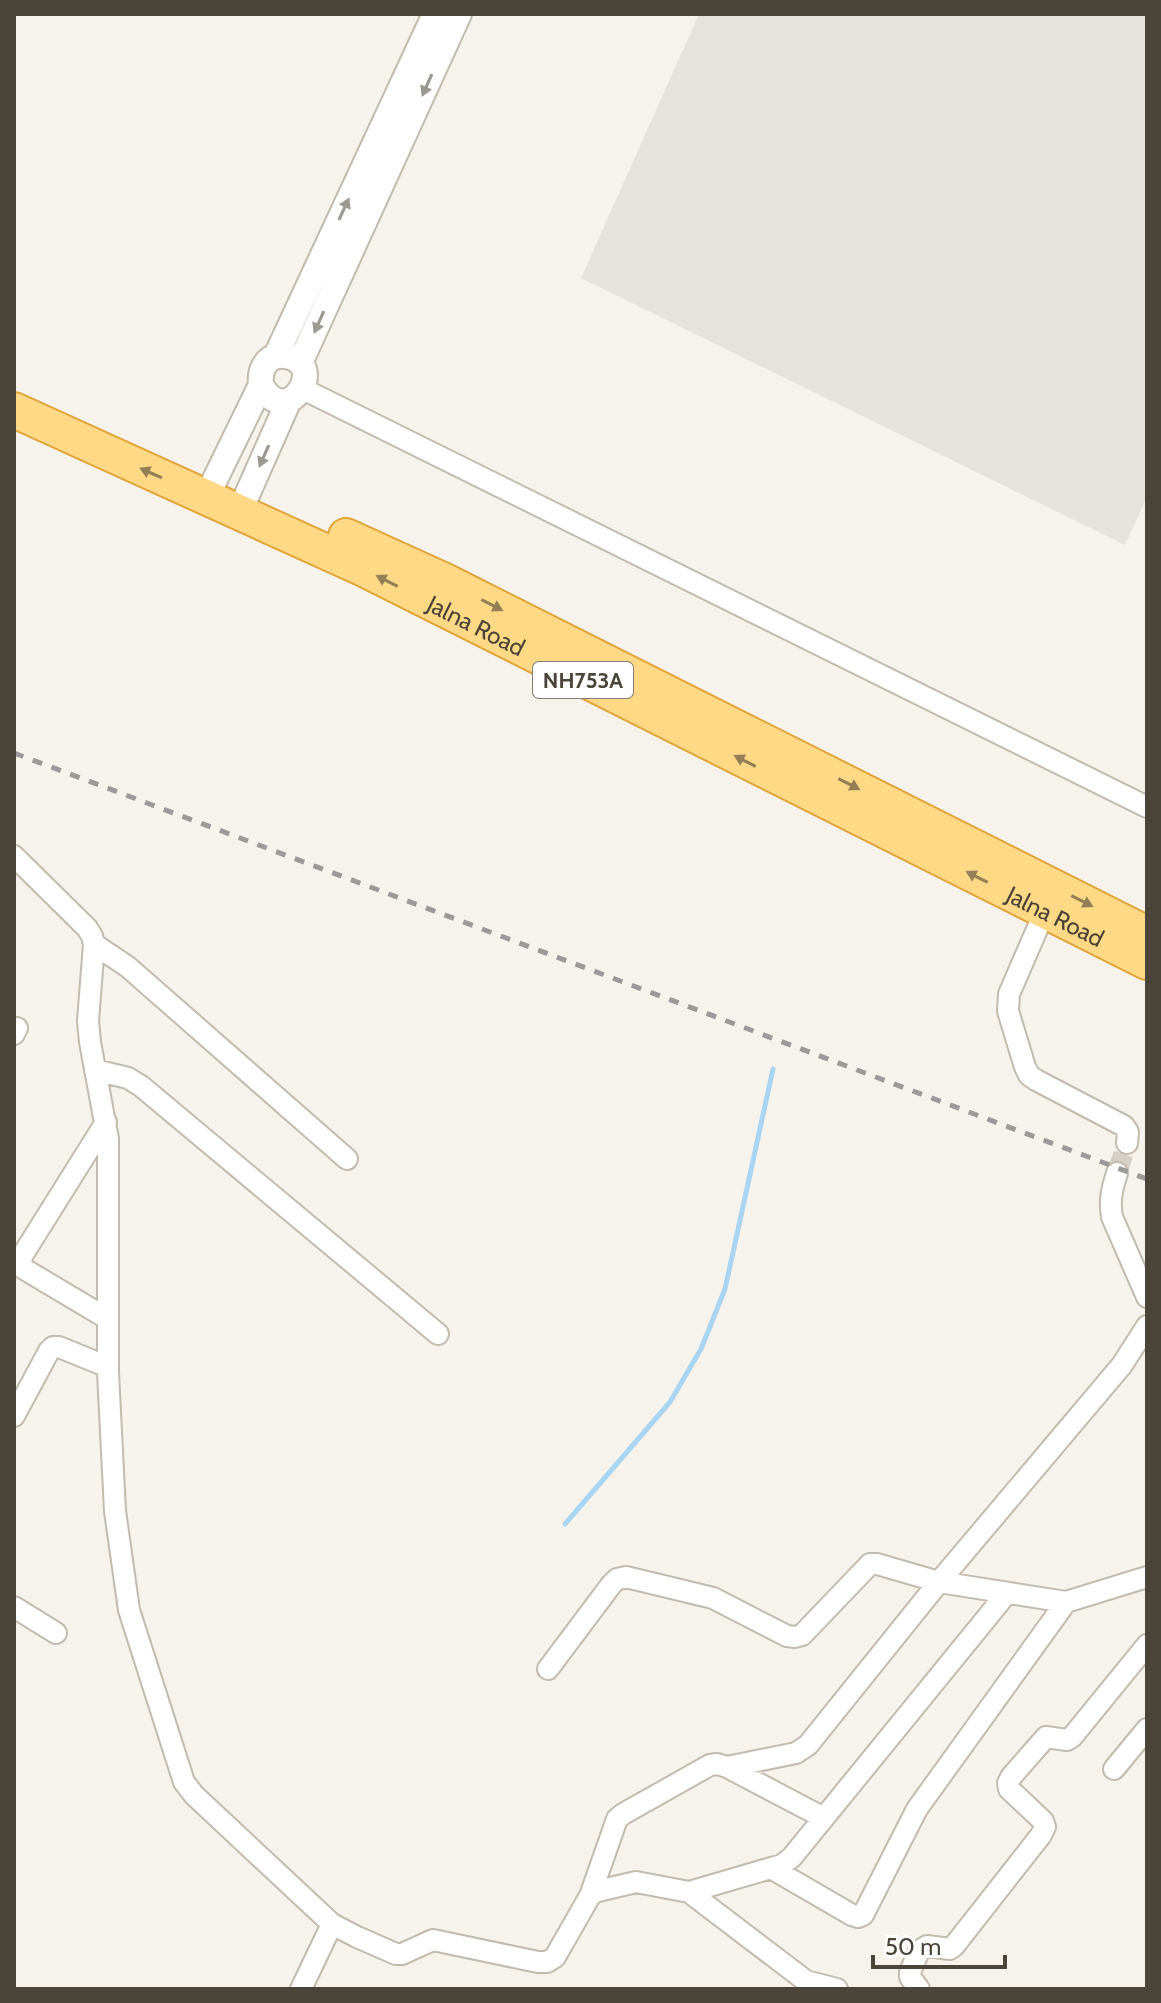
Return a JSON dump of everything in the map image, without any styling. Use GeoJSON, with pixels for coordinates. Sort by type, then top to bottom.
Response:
{"type":"FeatureCollection","features":[{"type":"Feature","properties":{"kind":"highway","name":"Jalna Road"},"geometry":{"type":"LineString","coordinates":[[14,385],[212,488]]}},
{"type":"Feature","properties":{"kind":"highway","name":"Jalna Road"},"geometry":{"type":"LineString","coordinates":[[14,410],[445,581],[1147,934]]}},
{"type":"Feature","properties":{"kind":"highway","name":"Jalna Road"},"geometry":{"type":"LineString","coordinates":[[243,502],[364,569],[1147,962]]}},
{"type":"Feature","properties":{"kind":"street"},"geometry":{"type":"LineString","coordinates":[[276,356],[435,14]]}},
{"type":"Feature","properties":{"kind":"street"},"geometry":{"type":"LineString","coordinates":[[300,363],[459,14]]}},
{"type":"Feature","properties":{"kind":"street"},"geometry":{"type":"LineString","coordinates":[[243,502],[305,380],[300,363],[293,358],[276,356],[268,361],[260,376],[265,393],[281,401],[296,394]]}},
{"type":"Feature","properties":{"kind":"street"},"geometry":{"type":"LineString","coordinates":[[212,488],[261,385]]}},
{"type":"Feature","properties":{"kind":"street"},"geometry":{"type":"LineString","coordinates":[[296,394],[1147,807]]}},
{"type":"Feature","properties":{"kind":"street"},"geometry":{"type":"LineString","coordinates":[[14,856],[87,928],[94,944],[88,1021],[108,1139],[108,1367],[115,1511],[129,1610],[179,1770],[194,1795],[332,1924],[357,1937],[396,1954],[433,1940],[538,1962],[547,1962],[555,1957],[590,1896],[617,1819],[710,1765],[727,1767],[824,1818]]}},
{"type":"Feature","properties":{"kind":"street"},"geometry":{"type":"LineString","coordinates":[[1045,911],[1007,1002],[1025,1067],[1036,1080],[1124,1126],[1128,1132],[1127,1143]]}},
{"type":"Feature","properties":{"kind":"street"},"geometry":{"type":"LineString","coordinates":[[94,944],[128,967],[347,1159]]}},
{"type":"Feature","properties":{"kind":"street"},"geometry":{"type":"LineString","coordinates":[[95,1070],[128,1078],[141,1086],[438,1334]]}},
{"type":"Feature","properties":{"kind":"street"},"geometry":{"type":"LineString","coordinates":[[106,1122],[22,1256],[21,1265],[108,1319]]}},
{"type":"Feature","properties":{"kind":"street"},"geometry":{"type":"LineString","coordinates":[[1117,1173],[1110,1194],[1112,1217],[1147,1297]]}},
{"type":"Feature","properties":{"kind":"street"},"geometry":{"type":"LineString","coordinates":[[727,1767],[796,1753],[808,1745],[939,1582],[1122,1365],[1147,1326]]}},
{"type":"Feature","properties":{"kind":"street"},"geometry":{"type":"LineString","coordinates":[[14,1416],[53,1347],[108,1367]]}},
{"type":"Feature","properties":{"kind":"street"},"geometry":{"type":"LineString","coordinates":[[548,1669],[611,1585],[617,1579],[626,1577],[713,1598],[787,1636],[795,1637],[802,1635],[870,1564],[939,1582],[1066,1602],[1147,1577]]}},
{"type":"Feature","properties":{"kind":"street"},"geometry":{"type":"LineString","coordinates":[[689,1892],[782,1865],[792,1857],[1007,1593]]}},
{"type":"Feature","properties":{"kind":"street"},"geometry":{"type":"LineString","coordinates":[[771,1868],[852,1915],[863,1915],[917,1809],[1066,1602]]}},
{"type":"Feature","properties":{"kind":"street"},"geometry":{"type":"LineString","coordinates":[[14,1607],[56,1633]]}},
{"type":"Feature","properties":{"kind":"street"},"geometry":{"type":"LineString","coordinates":[[910,1987],[910,1972],[919,1951],[927,1946],[950,1949],[954,1946],[1045,1827],[1043,1821],[1009,1789],[1011,1777],[1046,1737],[1067,1740],[1072,1737],[1147,1645]]}},
{"type":"Feature","properties":{"kind":"street"},"geometry":{"type":"LineString","coordinates":[[1114,1769],[1147,1729]]}},
{"type":"Feature","properties":{"kind":"street"},"geometry":{"type":"LineString","coordinates":[[590,1896],[598,1891],[636,1882],[679,1888],[689,1892],[806,1981],[837,1989]]}},
{"type":"Feature","properties":{"kind":"street"},"geometry":{"type":"LineString","coordinates":[[301,1989],[332,1924]]}},
{"type":"Feature","properties":{"kind":"shaded area"},"geometry":{"type":"Polygon","coordinates":[[[699,14],[1147,14],[1147,497],[1125,545],[581,278],[699,14]]]}},
{"type":"Feature","properties":{"kind":"waterway"},"geometry":{"type":"LineString","coordinates":[[565,1524],[670,1402],[701,1349],[725,1289],[773,1069]]}},
{"type":"Feature","properties":{"kind":"tunnel"},"geometry":{"type":"LineString","coordinates":[[1117,1173],[1127,1143]]}},
{"type":"Feature","properties":{"kind":"railway"},"geometry":{"type":"LineString","coordinates":[[14,753],[1147,1179]]}}]}
